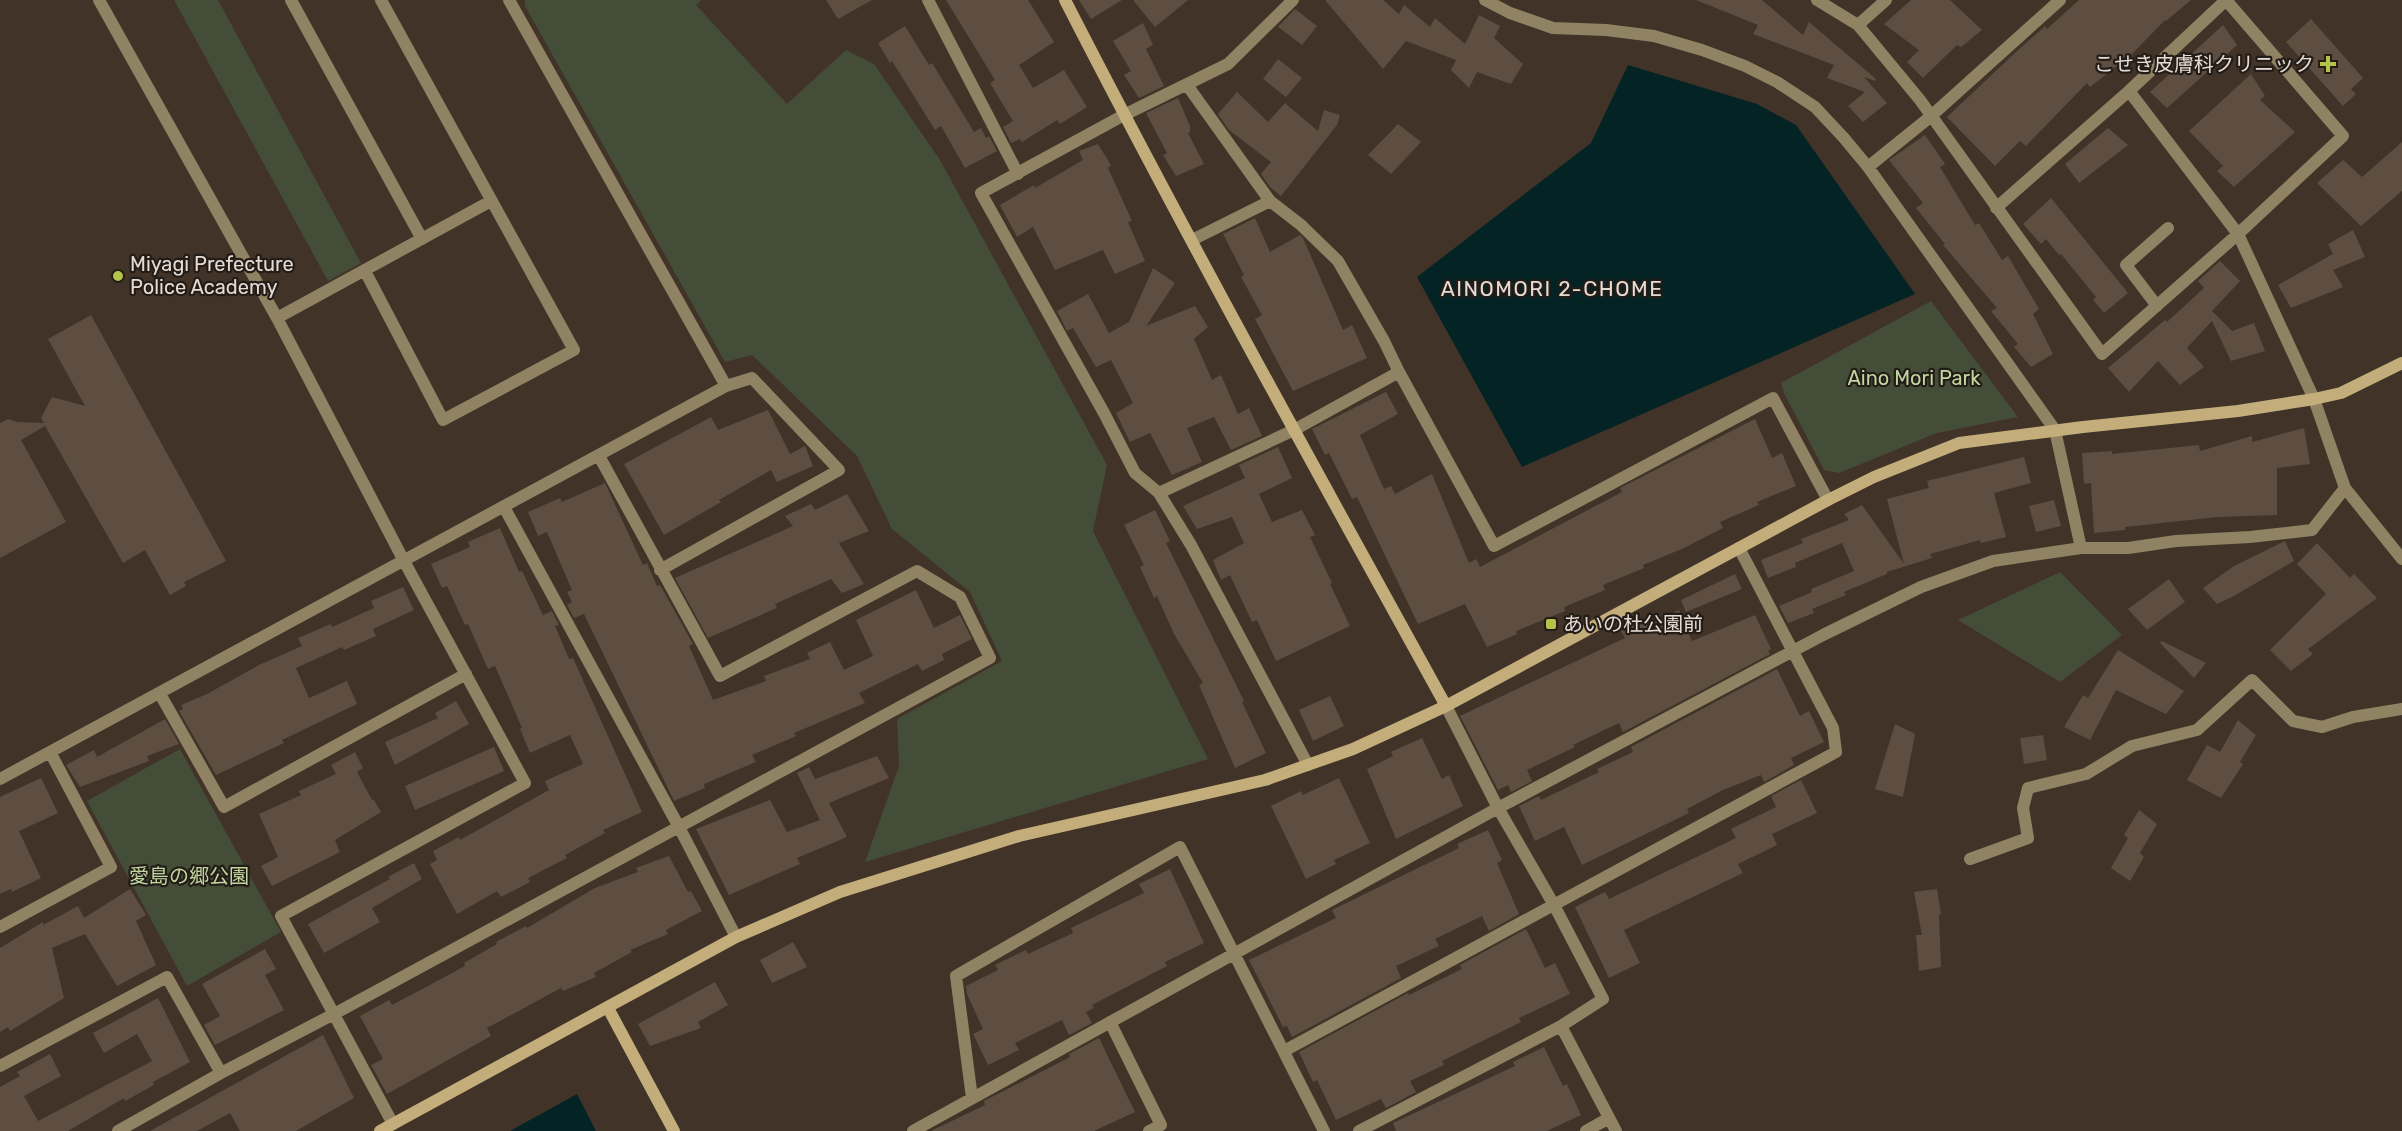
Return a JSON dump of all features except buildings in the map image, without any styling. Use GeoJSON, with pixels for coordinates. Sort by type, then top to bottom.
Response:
{"type":"FeatureCollection","features":[{"type":"Feature","properties":{"kind":"street"},"geometry":{"type":"LineString","coordinates":[[99,0],[278,318],[404,561],[525,783],[281,916],[393,1124]]}},
{"type":"Feature","properties":{"kind":"street"},"geometry":{"type":"LineString","coordinates":[[291,0],[422,239]]}},
{"type":"Feature","properties":{"kind":"street"},"geometry":{"type":"LineString","coordinates":[[365,271],[443,420],[574,350],[381,0]]}},
{"type":"Feature","properties":{"kind":"street"},"geometry":{"type":"LineString","coordinates":[[509,0],[726,386]]}},
{"type":"Feature","properties":{"kind":"street"},"geometry":{"type":"LineString","coordinates":[[928,0],[1018,174]]}},
{"type":"Feature","properties":{"kind":"street"},"geometry":{"type":"LineString","coordinates":[[1065,0],[1124,116],[1603,999],[1561,1026],[1359,1131]]}},
{"type":"Feature","properties":{"kind":"street"},"geometry":{"type":"LineString","coordinates":[[1293,0],[1228,64],[1124,116],[981,194],[1104,412],[1135,473],[1159,493],[1191,545],[1308,765]]}},
{"type":"Feature","properties":{"kind":"street"},"geometry":{"type":"LineString","coordinates":[[1485,0],[1510,13],[1553,28],[1606,30],[1654,36],[1701,50],[1745,66],[1777,82],[1815,106],[1868,168],[2055,430],[2081,548]]}},
{"type":"Feature","properties":{"kind":"street"},"geometry":{"type":"LineString","coordinates":[[1817,0],[1858,25],[1920,100],[1930,117],[1996,208],[2102,354],[2238,234],[2343,136],[2226,0],[2129,91],[1996,208]]}},
{"type":"Feature","properties":{"kind":"street"},"geometry":{"type":"LineString","coordinates":[[1858,25],[1886,0]]}},
{"type":"Feature","properties":{"kind":"street"},"geometry":{"type":"LineString","coordinates":[[1868,168],[1930,117],[2060,0]]}},
{"type":"Feature","properties":{"kind":"street"},"geometry":{"type":"LineString","coordinates":[[1187,85],[1270,201],[1301,225],[1338,261],[1384,341],[1494,546],[1773,398],[1828,500]]}},
{"type":"Feature","properties":{"kind":"street"},"geometry":{"type":"LineString","coordinates":[[2129,91],[2238,234],[2314,399],[2345,488],[2402,559]]}},
{"type":"Feature","properties":{"kind":"street"},"geometry":{"type":"LineString","coordinates":[[278,318],[491,201]]}},
{"type":"Feature","properties":{"kind":"street"},"geometry":{"type":"LineString","coordinates":[[1192,240],[1270,201]]}},
{"type":"Feature","properties":{"kind":"street"},"geometry":{"type":"LineString","coordinates":[[2157,306],[2126,265],[2168,228]]}},
{"type":"Feature","properties":{"kind":"street"},"geometry":{"type":"LineString","coordinates":[[380,1131],[736,937],[840,892],[1018,836],[1265,780],[1353,749],[1446,706],[1828,500],[1874,477],[1959,443],[2055,430],[2205,416],[2314,399],[2341,393],[2402,363]]}},
{"type":"Feature","properties":{"kind":"street"},"geometry":{"type":"LineString","coordinates":[[1159,493],[1294,430],[1399,372]]}},
{"type":"Feature","properties":{"kind":"street"},"geometry":{"type":"LineString","coordinates":[[0,779],[726,386],[752,378],[839,470],[660,570]]}},
{"type":"Feature","properties":{"kind":"street"},"geometry":{"type":"LineString","coordinates":[[118,1131],[221,1073],[990,658],[960,597],[917,571],[720,676],[599,456]]}},
{"type":"Feature","properties":{"kind":"street"},"geometry":{"type":"LineString","coordinates":[[913,1131],[1498,808],[1893,600],[1993,561],[2081,548],[2128,548],[2312,530],[2345,488]]}},
{"type":"Feature","properties":{"kind":"street"},"geometry":{"type":"LineString","coordinates":[[504,507],[679,827],[736,937]]}},
{"type":"Feature","properties":{"kind":"street"},"geometry":{"type":"LineString","coordinates":[[1284,1051],[1836,752],[1833,728],[1739,548]]}},
{"type":"Feature","properties":{"kind":"street"},"geometry":{"type":"LineString","coordinates":[[160,694],[224,807],[466,674]]}},
{"type":"Feature","properties":{"kind":"street"},"geometry":{"type":"LineString","coordinates":[[1970,859],[2028,838],[2023,808],[2028,788],[2086,774],[2132,747],[2197,730],[2252,680],[2293,721],[2322,727],[2353,717],[2402,709]]}},
{"type":"Feature","properties":{"kind":"street"},"geometry":{"type":"LineString","coordinates":[[0,927],[111,867],[50,752]]}},
{"type":"Feature","properties":{"kind":"street"},"geometry":{"type":"LineString","coordinates":[[972,1098],[956,976],[1180,847],[1323,1131]]}},
{"type":"Feature","properties":{"kind":"street"},"geometry":{"type":"LineString","coordinates":[[0,1066],[167,977],[221,1073]]}},
{"type":"Feature","properties":{"kind":"street"},"geometry":{"type":"LineString","coordinates":[[608,1008],[674,1131]]}},
{"type":"Feature","properties":{"kind":"street"},"geometry":{"type":"LineString","coordinates":[[1110,1022],[1161,1125],[1149,1131]]}},
{"type":"Feature","properties":{"kind":"street"},"geometry":{"type":"LineString","coordinates":[[1561,1026],[1616,1131]]}},
{"type":"Feature","properties":{"kind":"street"},"geometry":{"type":"LineString","coordinates":[[1586,1131],[1609,1118]]}},
{"type":"Feature","properties":{"kind":"green space"},"geometry":{"type":"Polygon","coordinates":[[[174,0],[218,0],[361,263],[328,281],[174,0]]]}},
{"type":"Feature","properties":{"kind":"green space"},"geometry":{"type":"Polygon","coordinates":[[[525,0],[701,0],[696,5],[787,104],[846,50],[874,64],[940,160],[1107,465],[1093,531],[1208,759],[865,862],[899,766],[897,719],[1002,661],[970,592],[892,529],[857,456],[752,355],[725,362],[525,6],[525,0]]]}},
{"type":"Feature","properties":{"kind":"green space","name":"Aino Mori Park"},"geometry":{"type":"Polygon","coordinates":[[[1931,301],[2018,417],[1937,433],[1839,473],[1824,470],[1781,383],[1931,301]]]}},
{"type":"Feature","properties":{"kind":"green space"},"geometry":{"type":"Polygon","coordinates":[[[2060,572],[2122,635],[2060,682],[1958,620],[2060,572]]]}},
{"type":"Feature","properties":{"kind":"green space","name":"愛島の郷公園"},"geometry":{"type":"Polygon","coordinates":[[[180,749],[281,932],[187,986],[87,801],[180,749]]]}},
{"type":"Feature","properties":{"kind":"water"},"geometry":{"type":"Polygon","coordinates":[[[1628,65],[1757,104],[1796,125],[1915,294],[1522,467],[1417,277],[1591,143],[1628,65]]]}},
{"type":"Feature","properties":{"kind":"water"},"geometry":{"type":"Polygon","coordinates":[[[577,1094],[596,1131],[510,1131],[577,1094]]]}},
{"type":"Feature","properties":{"kind":"place","name":"こせき皮膚科クリニック"},"geometry":{"type":"Point","coordinates":[2328,64]}},
{"type":"Feature","properties":{"kind":"place","name":"Miyagi Prefecture Police Academy"},"geometry":{"type":"Point","coordinates":[118,276]}},
{"type":"Feature","properties":{"kind":"place","name":"あいの杜公園前"},"geometry":{"type":"Point","coordinates":[1551,624]}},
{"type":"Feature","properties":{"kind":"district","name":"AINOMORI 2-CHOME"},"geometry":{"type":"Point","coordinates":[1552,289]}}]}
